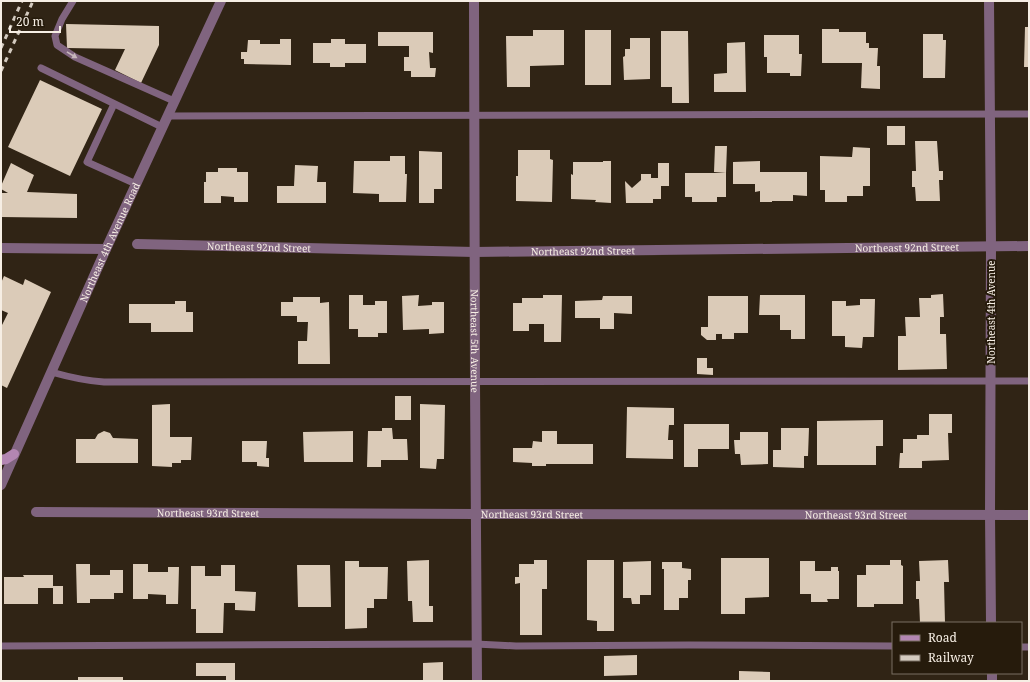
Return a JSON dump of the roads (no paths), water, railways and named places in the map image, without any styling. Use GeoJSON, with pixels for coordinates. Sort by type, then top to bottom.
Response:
{"type":"FeatureCollection","features":[{"type":"Feature","properties":{"kind":"main road"},"geometry":{"type":"LineString","coordinates":[[1,460],[14,454]]}},
{"type":"Feature","properties":{"kind":"street","name":"Northeast 4th Avenue Road"},"geometry":{"type":"LineString","coordinates":[[1,485],[106,249],[221,1]]}},
{"type":"Feature","properties":{"kind":"street","name":"Northeast 5th Avenue"},"geometry":{"type":"LineString","coordinates":[[474,1],[475,514],[477,681]]}},
{"type":"Feature","properties":{"kind":"street","name":"Northeast 4th Avenue"},"geometry":{"type":"LineString","coordinates":[[989,1],[991,246],[991,622]]}},
{"type":"Feature","properties":{"kind":"street","name":"Northeast 92nd Street"},"geometry":{"type":"LineString","coordinates":[[137,244],[474,252],[1029,246]]}},
{"type":"Feature","properties":{"kind":"street"},"geometry":{"type":"LineString","coordinates":[[1,248],[106,249]]}},
{"type":"Feature","properties":{"kind":"street","name":"Northeast 93rd Street"},"geometry":{"type":"LineString","coordinates":[[36,512],[1029,515]]}},
{"type":"Feature","properties":{"kind":"lane"},"geometry":{"type":"LineString","coordinates":[[73,1],[62,19],[55,36],[57,45],[75,57],[174,101]]}},
{"type":"Feature","properties":{"kind":"lane"},"geometry":{"type":"LineString","coordinates":[[41,68],[162,127]]}},
{"type":"Feature","properties":{"kind":"lane"},"geometry":{"type":"LineString","coordinates":[[114,104],[87,162],[136,184]]}},
{"type":"Feature","properties":{"kind":"lane"},"geometry":{"type":"LineString","coordinates":[[168,116],[1029,114]]}},
{"type":"Feature","properties":{"kind":"lane"},"geometry":{"type":"LineString","coordinates":[[51,372],[82,380],[104,382],[1029,381]]}},
{"type":"Feature","properties":{"kind":"lane"},"geometry":{"type":"LineString","coordinates":[[1,646],[476,644],[516,646],[892,646]]}},
{"type":"Feature","properties":{"kind":"railway"},"geometry":{"type":"LineString","coordinates":[[1,48],[22,1]]}},
{"type":"Feature","properties":{"kind":"railway"},"geometry":{"type":"LineString","coordinates":[[1,71],[33,1]]}}]}
